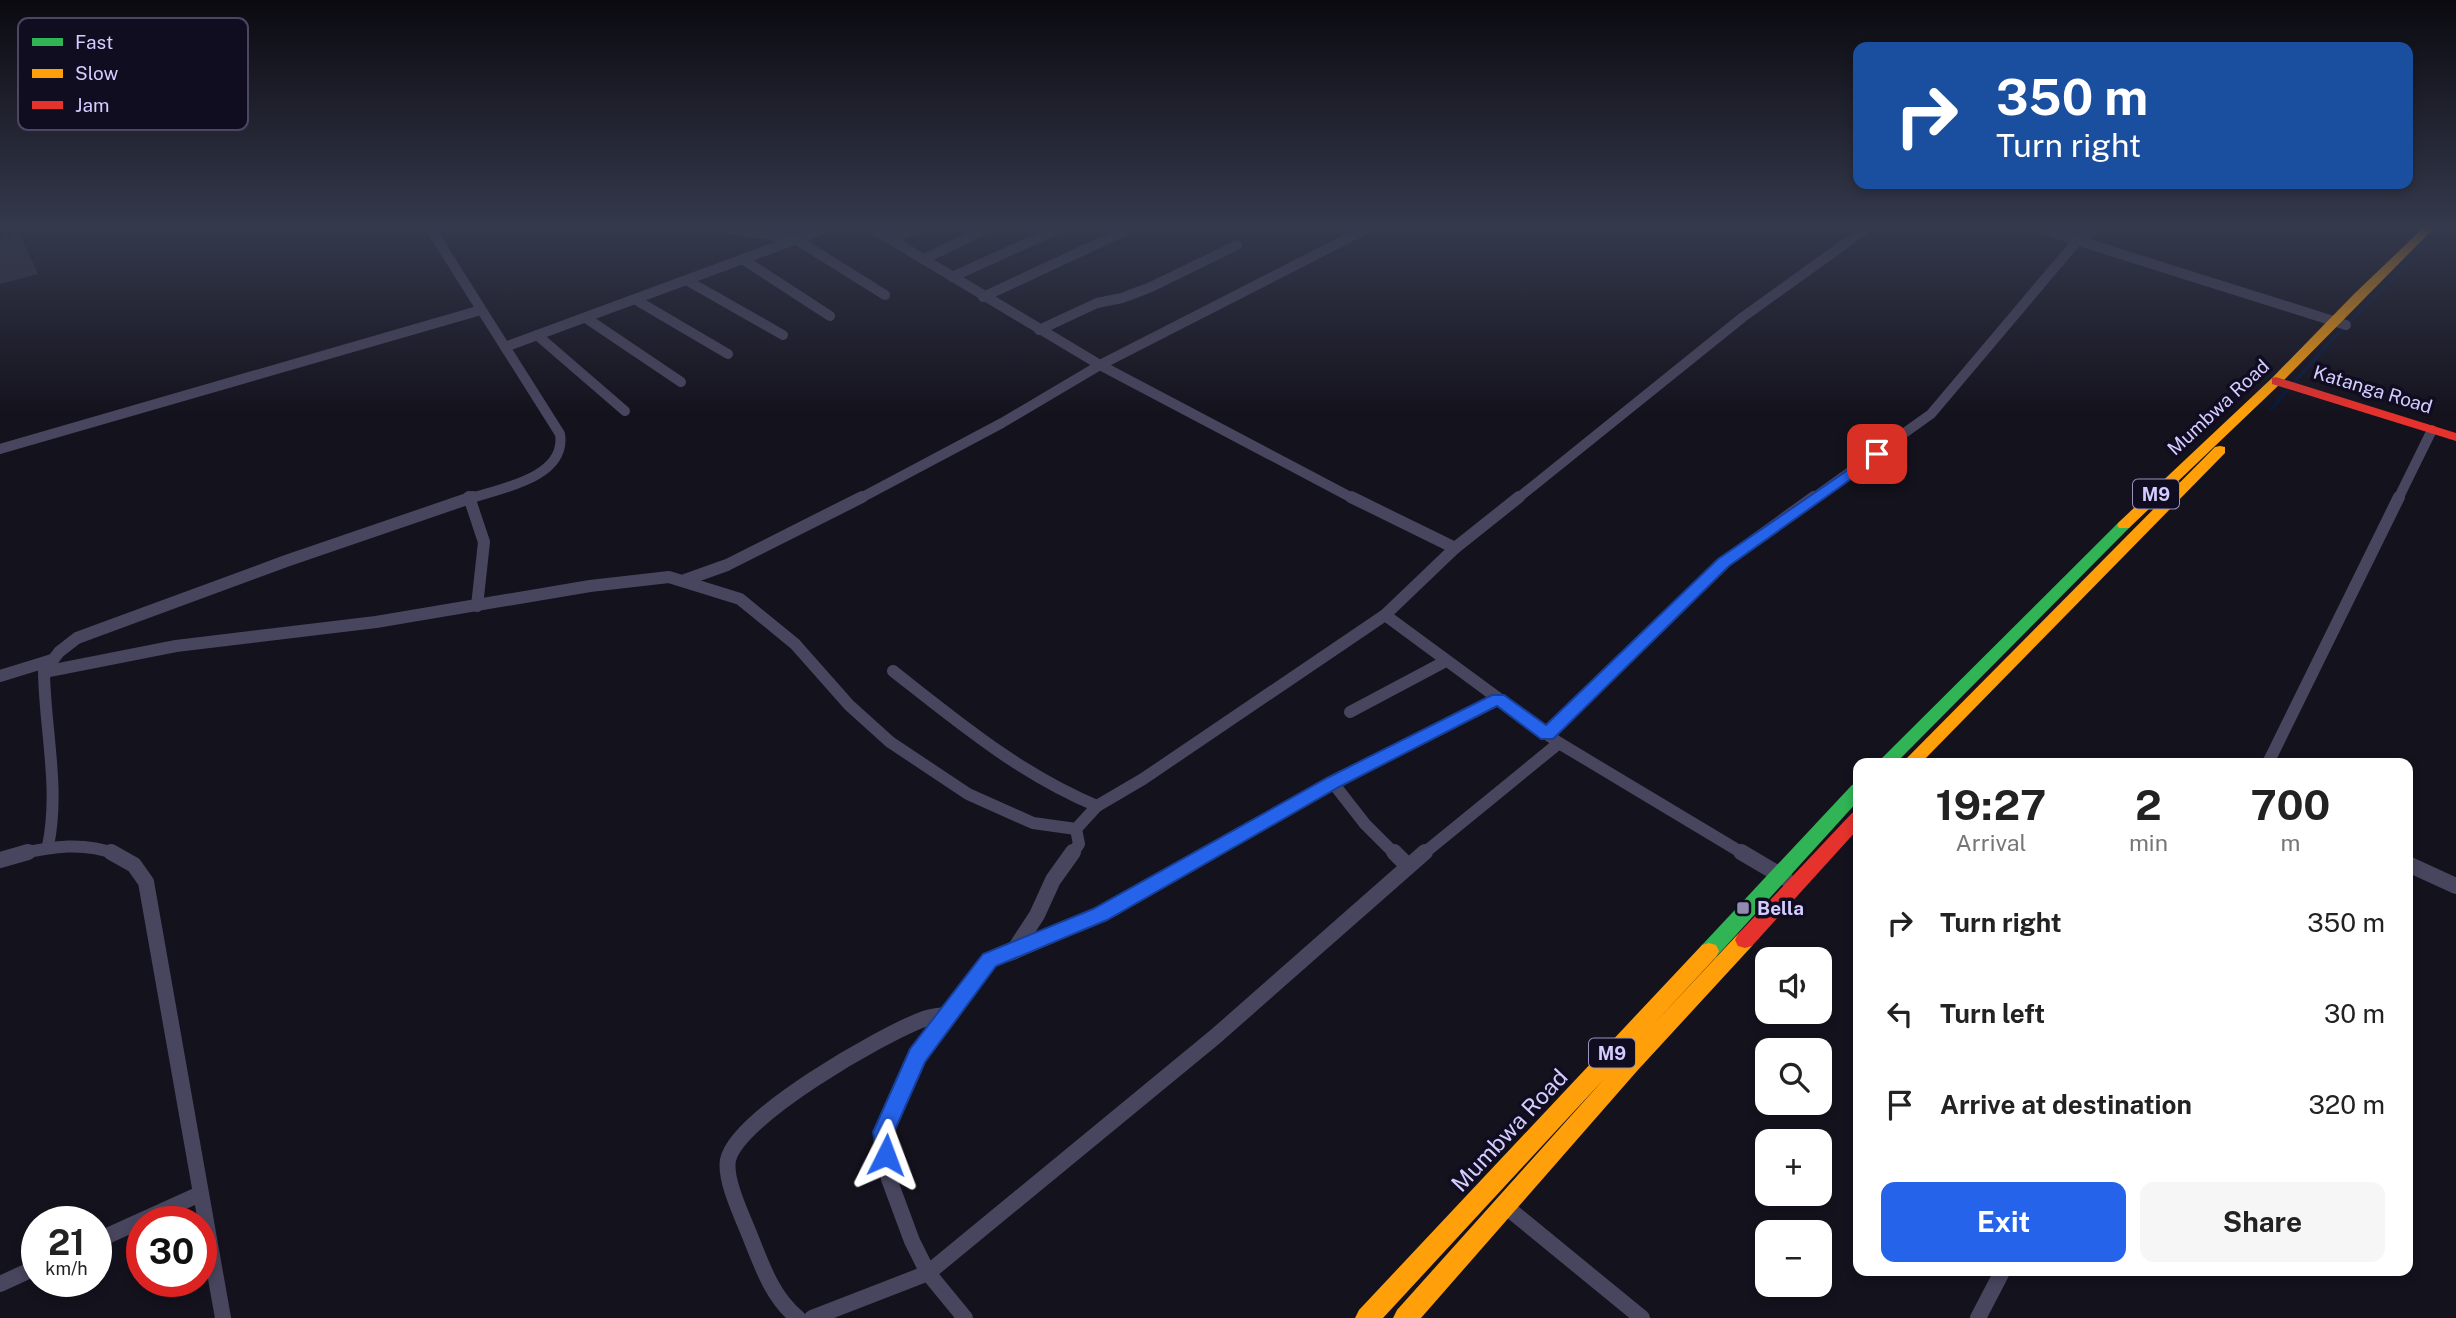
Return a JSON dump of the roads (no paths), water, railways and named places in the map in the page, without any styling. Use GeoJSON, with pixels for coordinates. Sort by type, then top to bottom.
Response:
{"type":"FeatureCollection","features":[{"type":"Feature","properties":{"kind":"main road","name":"Mumbwa Road"},"geometry":{"type":"LineString","coordinates":[[1916,758],[2371,290]]}},
{"type":"Feature","properties":{"kind":"main road","name":"Mumbwa Road"},"geometry":{"type":"LineString","coordinates":[[2340,323],[2376,290]]}},
{"type":"Feature","properties":{"kind":"main road","name":"Mumbwa Road"},"geometry":{"type":"LineString","coordinates":[[1891,758],[2108,540],[2282,383]]}},
{"type":"Feature","properties":{"kind":"main road","name":"Katanga Road"},"geometry":{"type":"LineString","coordinates":[[2282,383],[2456,437]]}},
{"type":"Feature","properties":{"kind":"main road","name":"Mumbwa Road"},"geometry":{"type":"LineString","coordinates":[[1367,1318],[1853,795]]}},
{"type":"Feature","properties":{"kind":"main road","name":"M9"},"geometry":{"type":"LineString","coordinates":[[1405,1318],[1630,1064],[1853,824]]}},
{"type":"Feature","properties":{"kind":"street"},"geometry":{"type":"LineString","coordinates":[[48,846],[53,827],[53,789],[48,666],[77,638],[539,473],[557,457],[563,445],[560,434],[468,290]]}},
{"type":"Feature","properties":{"kind":"street"},"geometry":{"type":"LineString","coordinates":[[505,346],[665,290]]}},
{"type":"Feature","properties":{"kind":"street"},"geometry":{"type":"LineString","coordinates":[[703,290],[783,335]]}},
{"type":"Feature","properties":{"kind":"street"},"geometry":{"type":"LineString","coordinates":[[789,290],[830,316]]}},
{"type":"Feature","properties":{"kind":"street"},"geometry":{"type":"LineString","coordinates":[[876,290],[885,295]]}},
{"type":"Feature","properties":{"kind":"street"},"geometry":{"type":"LineString","coordinates":[[972,290],[1100,365],[1319,482],[1455,548]]}},
{"type":"Feature","properties":{"kind":"street"},"geometry":{"type":"LineString","coordinates":[[983,296],[997,290]]}},
{"type":"Feature","properties":{"kind":"street"},"geometry":{"type":"LineString","coordinates":[[1039,330],[1097,303],[1144,290]]}},
{"type":"Feature","properties":{"kind":"street"},"geometry":{"type":"LineString","coordinates":[[685,580],[727,565],[846,506],[1002,423],[1100,365],[1248,290]]}},
{"type":"Feature","properties":{"kind":"street"},"geometry":{"type":"LineString","coordinates":[[1076,829],[1097,806],[1143,779],[1385,615],[1455,548],[1648,396],[1743,317],[1781,290]]}},
{"type":"Feature","properties":{"kind":"street"},"geometry":{"type":"LineString","coordinates":[[812,1318],[928,1273],[1216,1036],[1553,738],[1724,562],[1931,414],[2036,290]]}},
{"type":"Feature","properties":{"kind":"street"},"geometry":{"type":"LineString","coordinates":[[2233,290],[2340,323]]}},
{"type":"Feature","properties":{"kind":"street"},"geometry":{"type":"LineString","coordinates":[[636,300],[728,354]]}},
{"type":"Feature","properties":{"kind":"street"},"geometry":{"type":"LineString","coordinates":[[0,449],[481,310]]}},
{"type":"Feature","properties":{"kind":"street"},"geometry":{"type":"LineString","coordinates":[[586,318],[681,382]]}},
{"type":"Feature","properties":{"kind":"street"},"geometry":{"type":"LineString","coordinates":[[537,335],[625,411]]}},
{"type":"Feature","properties":{"kind":"street"},"geometry":{"type":"LineString","coordinates":[[2270,758],[2432,430]]}},
{"type":"Feature","properties":{"kind":"street"},"geometry":{"type":"LineString","coordinates":[[469,497],[484,542],[478,606]]}},
{"type":"Feature","properties":{"kind":"street"},"geometry":{"type":"LineString","coordinates":[[0,676],[176,646],[306,632],[656,576],[685,580],[740,599],[794,644],[849,705],[890,742],[968,794],[1033,823],[1076,829]]}},
{"type":"Feature","properties":{"kind":"street"},"geometry":{"type":"LineString","coordinates":[[1385,615],[1553,738],[1798,885]]}},
{"type":"Feature","properties":{"kind":"street"},"geometry":{"type":"LineString","coordinates":[[1350,712],[1446,662]]}},
{"type":"Feature","properties":{"kind":"street"},"geometry":{"type":"LineString","coordinates":[[894,671],[1000,755],[1033,777],[1061,792],[1097,806]]}},
{"type":"Feature","properties":{"kind":"street"},"geometry":{"type":"LineString","coordinates":[[965,1318],[928,1273],[912,1241],[889,1179],[883,1132],[917,1056],[989,960],[1100,914],[1333,783],[1498,699]]}},
{"type":"Feature","properties":{"kind":"street"},"geometry":{"type":"LineString","coordinates":[[1333,783],[1383,844],[1408,866]]}},
{"type":"Feature","properties":{"kind":"street"},"geometry":{"type":"LineString","coordinates":[[1013,951],[1037,915],[1053,880],[1079,844],[1076,829]]}},
{"type":"Feature","properties":{"kind":"street"},"geometry":{"type":"LineString","coordinates":[[0,860],[48,846],[66,845],[109,851],[140,870],[146,882],[223,1318]]}},
{"type":"Feature","properties":{"kind":"street"},"geometry":{"type":"LineString","coordinates":[[2413,866],[2456,886]]}},
{"type":"Feature","properties":{"kind":"street"},"geometry":{"type":"LineString","coordinates":[[798,1318],[781,1300],[757,1255],[733,1183],[728,1160],[733,1146],[752,1126],[821,1073],[869,1045],[925,1018],[950,1014]]}},
{"type":"Feature","properties":{"kind":"street"},"geometry":{"type":"LineString","coordinates":[[1485,1190],[1642,1318]]}},
{"type":"Feature","properties":{"kind":"street"},"geometry":{"type":"LineString","coordinates":[[112,1234],[200,1194]]}},
{"type":"Feature","properties":{"kind":"street"},"geometry":{"type":"LineString","coordinates":[[0,1284],[21,1275]]}},
{"type":"Feature","properties":{"kind":"street"},"geometry":{"type":"LineString","coordinates":[[1978,1318],[2000,1276]]}},
{"type":"Feature","properties":{"kind":"waterway"},"geometry":{"type":"LineString","coordinates":[[2271,409],[2330,342],[2382,290]]}},
{"type":"Feature","properties":{"kind":"waterway"},"geometry":{"type":"LineString","coordinates":[[2261,403],[2271,391]]}},
{"type":"Feature","properties":{"kind":"place","name":"Bella"},"geometry":{"type":"Point","coordinates":[1743,908]}}]}
